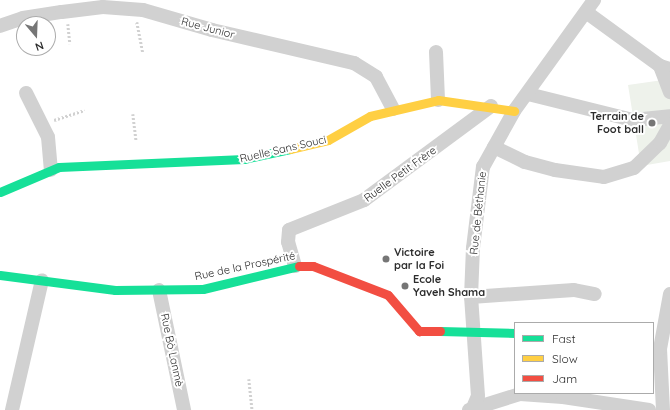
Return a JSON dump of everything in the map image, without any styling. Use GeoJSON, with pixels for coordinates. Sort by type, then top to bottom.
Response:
{"type":"FeatureCollection","features":[{"type":"Feature","properties":{"kind":"street","name":"Rue de Béthanie"},"geometry":{"type":"LineString","coordinates":[[472,409],[478,396],[471,297],[480,177],[494,147],[514,111],[528,94],[594,0]]}},
{"type":"Feature","properties":{"kind":"street","name":"Rue Junior"},"geometry":{"type":"LineString","coordinates":[[0,26],[23,18],[103,8],[142,6],[212,30],[354,63],[376,77],[394,109]]}},
{"type":"Feature","properties":{"kind":"street"},"geometry":{"type":"LineString","coordinates":[[586,12],[665,67],[670,92]]}},
{"type":"Feature","properties":{"kind":"street"},"geometry":{"type":"LineString","coordinates":[[436,52],[438,100]]}},
{"type":"Feature","properties":{"kind":"street"},"geometry":{"type":"LineString","coordinates":[[26,93],[48,137],[51,170]]}},
{"type":"Feature","properties":{"kind":"street"},"geometry":{"type":"LineString","coordinates":[[528,94],[633,120],[670,116]]}},
{"type":"Feature","properties":{"kind":"street","name":"Ruelle Sans Souci"},"geometry":{"type":"LineString","coordinates":[[0,192],[59,167],[244,159],[328,140],[370,116],[394,109],[438,100],[491,106],[514,111]]}},
{"type":"Feature","properties":{"kind":"street","name":"Ruelle Petit Frère"},"geometry":{"type":"LineString","coordinates":[[295,266],[288,242],[289,230],[364,200],[491,106]]}},
{"type":"Feature","properties":{"kind":"street"},"geometry":{"type":"LineString","coordinates":[[494,147],[525,162],[604,176],[634,168],[660,143],[670,125]]}},
{"type":"Feature","properties":{"kind":"street","name":"Rue de la Prospérité"},"geometry":{"type":"LineString","coordinates":[[0,275],[115,290],[203,289],[295,266],[313,266],[388,295],[419,331],[514,333]]}},
{"type":"Feature","properties":{"kind":"street"},"geometry":{"type":"LineString","coordinates":[[12,410],[42,280]]}},
{"type":"Feature","properties":{"kind":"street","name":"Rue Bò Lanmè"},"geometry":{"type":"LineString","coordinates":[[159,290],[184,410]]}},
{"type":"Feature","properties":{"kind":"street"},"geometry":{"type":"LineString","coordinates":[[471,297],[574,290],[595,294]]}},
{"type":"Feature","properties":{"kind":"street"},"geometry":{"type":"LineString","coordinates":[[663,410],[660,349],[670,294]]}},
{"type":"Feature","properties":{"kind":"street"},"geometry":{"type":"LineString","coordinates":[[472,409],[520,394],[611,407],[649,410]]}},
{"type":"Feature","properties":{"kind":"path"},"geometry":{"type":"LineString","coordinates":[[142,6],[137,28],[143,52]]}},
{"type":"Feature","properties":{"kind":"path"},"geometry":{"type":"LineString","coordinates":[[66,12],[70,44]]}},
{"type":"Feature","properties":{"kind":"path"},"geometry":{"type":"LineString","coordinates":[[42,123],[84,110]]}},
{"type":"Feature","properties":{"kind":"path"},"geometry":{"type":"LineString","coordinates":[[133,114],[136,140]]}},
{"type":"Feature","properties":{"kind":"path"},"geometry":{"type":"LineString","coordinates":[[249,379],[252,410]]}},
{"type":"Feature","properties":{"kind":"shaded area","name":"Terrain de Foot ball"},"geometry":{"type":"Polygon","coordinates":[[[670,79],[670,161],[641,166],[628,85],[670,79]]]}},
{"type":"Feature","properties":{"kind":"traffic: fast"},"geometry":{"type":"LineString","coordinates":[[0,192],[59,167],[244,159],[290,149]]}},
{"type":"Feature","properties":{"kind":"traffic: fast"},"geometry":{"type":"LineString","coordinates":[[0,275],[115,290],[203,289],[299,266]]}},
{"type":"Feature","properties":{"kind":"traffic: fast"},"geometry":{"type":"LineString","coordinates":[[440,331],[514,333]]}},
{"type":"Feature","properties":{"kind":"traffic: slow"},"geometry":{"type":"LineString","coordinates":[[290,149],[328,140],[370,116],[438,100],[514,111]]}},
{"type":"Feature","properties":{"kind":"traffic: jam"},"geometry":{"type":"LineString","coordinates":[[299,266],[313,266],[388,295],[419,331],[440,331]]}},
{"type":"Feature","properties":{"kind":"place","name":"Terrain de Foot ball"},"geometry":{"type":"Point","coordinates":[652,123]}},
{"type":"Feature","properties":{"kind":"place","name":"Victoire par la Foi"},"geometry":{"type":"Point","coordinates":[386,259]}},
{"type":"Feature","properties":{"kind":"place","name":"Ecole Yaveh Shama"},"geometry":{"type":"Point","coordinates":[405,286]}}]}
